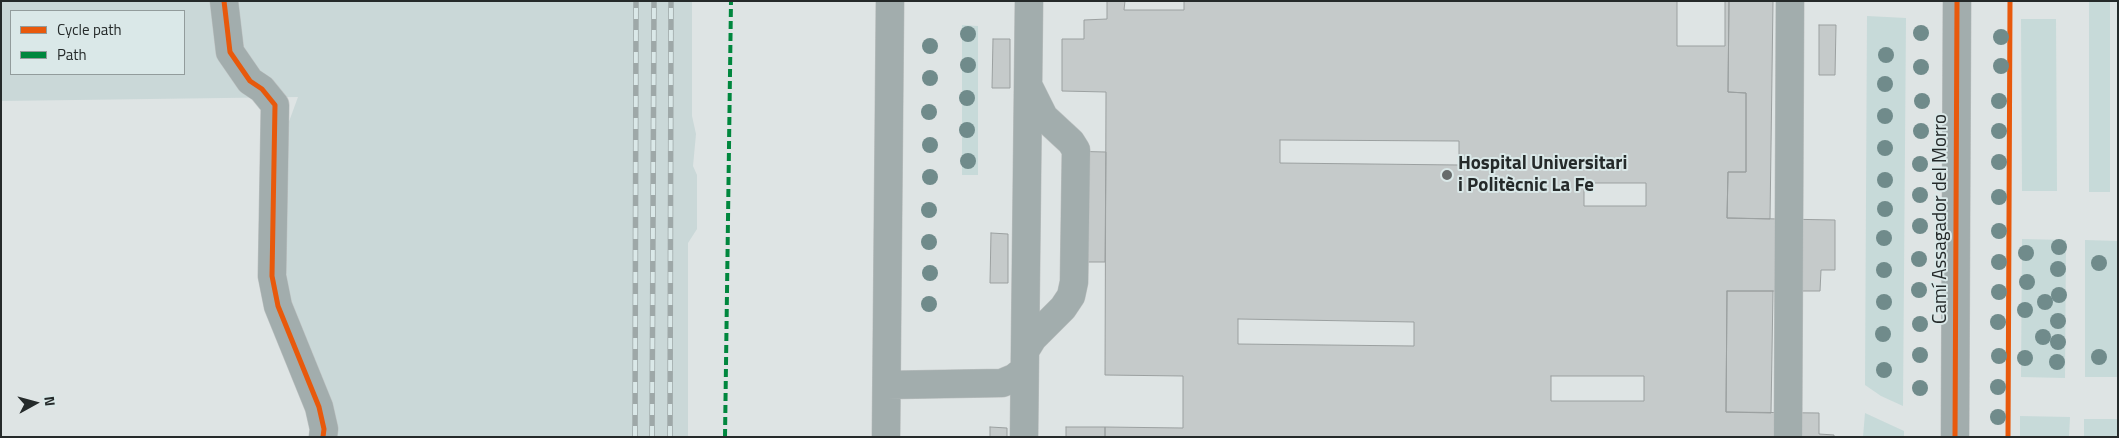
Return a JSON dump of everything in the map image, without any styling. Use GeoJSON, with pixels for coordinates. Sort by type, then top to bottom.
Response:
{"type":"FeatureCollection","features":[{"type":"Feature","properties":{"kind":"street"},"geometry":{"type":"LineString","coordinates":[[224,1],[230,52],[250,81],[262,89],[275,105],[272,276],[278,306],[319,407],[324,428],[323,437]]}},
{"type":"Feature","properties":{"kind":"street"},"geometry":{"type":"LineString","coordinates":[[886,437],[890,1]]}},
{"type":"Feature","properties":{"kind":"street"},"geometry":{"type":"LineString","coordinates":[[1021,1],[1029,1],[1024,437]]}},
{"type":"Feature","properties":{"kind":"street"},"geometry":{"type":"LineString","coordinates":[[1788,437],[1790,1]]}},
{"type":"Feature","properties":{"kind":"street","name":"Camí Assagador del Morro"},"geometry":{"type":"LineString","coordinates":[[1955,437],[1957,1]]}},
{"type":"Feature","properties":{"kind":"street"},"geometry":{"type":"LineString","coordinates":[[886,385],[1002,383],[1014,378],[1033,338],[1071,296],[1074,282],[1076,150],[1071,142],[1044,117],[1028,86]]}},
{"type":"Feature","properties":{"kind":"shaded area"},"geometry":{"type":"Polygon","coordinates":[[[1,1],[692,1],[692,116],[696,134],[693,166],[697,175],[697,229],[688,243],[688,437],[334,437],[289,298],[284,258],[287,127],[298,97],[1,101],[1,1]]]}},
{"type":"Feature","properties":{"kind":"shaded area"},"geometry":{"type":"Polygon","coordinates":[[[2089,1],[2110,1],[2110,192],[2089,192],[2089,1]]]}},
{"type":"Feature","properties":{"kind":"shaded area"},"geometry":{"type":"Polygon","coordinates":[[[1867,16],[1906,18],[1903,406],[1881,396],[1865,385],[1867,16]]]}},
{"type":"Feature","properties":{"kind":"shaded area"},"geometry":{"type":"Polygon","coordinates":[[[2021,19],[2056,19],[2057,191],[2022,191],[2021,19]]]}},
{"type":"Feature","properties":{"kind":"shaded area"},"geometry":{"type":"Polygon","coordinates":[[[962,25],[978,26],[978,175],[962,175],[962,25]]]}},
{"type":"Feature","properties":{"kind":"shaded area"},"geometry":{"type":"Polygon","coordinates":[[[2022,239],[2066,240],[2065,378],[2021,377],[2022,239]]]}},
{"type":"Feature","properties":{"kind":"shaded area"},"geometry":{"type":"Polygon","coordinates":[[[2085,240],[2118,241],[2118,377],[2085,377],[2085,240]]]}},
{"type":"Feature","properties":{"kind":"shaded area"},"geometry":{"type":"Polygon","coordinates":[[[1865,413],[1904,431],[1904,437],[1863,437],[1865,413]]]}},
{"type":"Feature","properties":{"kind":"shaded area"},"geometry":{"type":"Polygon","coordinates":[[[2020,416],[2070,417],[2069,437],[2020,437],[2020,416]]]}},
{"type":"Feature","properties":{"kind":"shaded area"},"geometry":{"type":"Polygon","coordinates":[[[2084,419],[2118,419],[2118,437],[2084,437],[2084,419]]]}},
{"type":"Feature","properties":{"kind":"building","name":"Hospital Universitari i Politècnic La Fe"},"geometry":{"type":"Polygon","coordinates":[[[1107,1],[1125,1],[1124,10],[1184,10],[1184,1],[1677,1],[1677,46],[1725,46],[1725,1],[1729,1],[1728,92],[1746,93],[1746,172],[1728,172],[1727,218],[1835,220],[1835,270],[1821,270],[1820,291],[1727,291],[1726,412],[1819,413],[1819,434],[1834,435],[1834,437],[1105,437],[1105,427],[1183,428],[1183,376],[1105,375],[1106,92],[1062,91],[1062,39],[1084,39],[1084,20],[1107,19],[1107,1]],[[1280,140],[1280,163],[1459,165],[1459,141],[1280,140]],[[1584,183],[1584,206],[1646,206],[1646,183],[1584,183]],[[1238,319],[1238,344],[1414,346],[1414,322],[1238,319]],[[1551,376],[1551,401],[1644,401],[1644,376],[1551,376]]]}},
{"type":"Feature","properties":{"kind":"building"},"geometry":{"type":"Polygon","coordinates":[[[1729,1],[1773,1],[1770,219],[1727,218],[1728,172],[1746,172],[1746,93],[1728,92],[1729,1]]]}},
{"type":"Feature","properties":{"kind":"building"},"geometry":{"type":"Polygon","coordinates":[[[1819,25],[1836,25],[1835,75],[1819,75],[1819,25]]]}},
{"type":"Feature","properties":{"kind":"building"},"geometry":{"type":"Polygon","coordinates":[[[993,39],[1010,39],[1010,88],[992,88],[993,39]]]}},
{"type":"Feature","properties":{"kind":"building"},"geometry":{"type":"Polygon","coordinates":[[[1063,151],[1106,152],[1105,262],[1062,262],[1063,151]]]}},
{"type":"Feature","properties":{"kind":"building"},"geometry":{"type":"Polygon","coordinates":[[[991,233],[1008,234],[1008,283],[990,283],[991,233]]]}},
{"type":"Feature","properties":{"kind":"building"},"geometry":{"type":"Polygon","coordinates":[[[1727,291],[1773,291],[1771,413],[1726,412],[1727,291]]]}},
{"type":"Feature","properties":{"kind":"building"},"geometry":{"type":"Polygon","coordinates":[[[990,427],[1007,428],[1007,437],[990,437],[990,427]]]}},
{"type":"Feature","properties":{"kind":"building"},"geometry":{"type":"Polygon","coordinates":[[[1066,427],[1105,427],[1105,437],[1066,437],[1066,427]]]}},
{"type":"Feature","properties":{"kind":"railway"},"geometry":{"type":"LineString","coordinates":[[635,437],[636,1]]}},
{"type":"Feature","properties":{"kind":"railway"},"geometry":{"type":"LineString","coordinates":[[652,437],[654,1]]}},
{"type":"Feature","properties":{"kind":"railway"},"geometry":{"type":"LineString","coordinates":[[670,437],[671,1]]}},
{"type":"Feature","properties":{"kind":"marked path"},"geometry":{"type":"LineString","coordinates":[[725,437],[731,1]]}},
{"type":"Feature","properties":{"kind":"cycle path"},"geometry":{"type":"LineString","coordinates":[[224,1],[230,52],[250,81],[262,89],[275,105],[272,276],[278,306],[319,407],[324,429],[323,437]]}},
{"type":"Feature","properties":{"kind":"cycle path"},"geometry":{"type":"LineString","coordinates":[[1955,437],[1957,1]]}},
{"type":"Feature","properties":{"kind":"cycle path"},"geometry":{"type":"LineString","coordinates":[[2008,437],[2010,1]]}},
{"type":"Feature","properties":{"kind":"place","name":"Hospital Universitari i Politècnic La Fe"},"geometry":{"type":"Point","coordinates":[1447,175]}}]}
